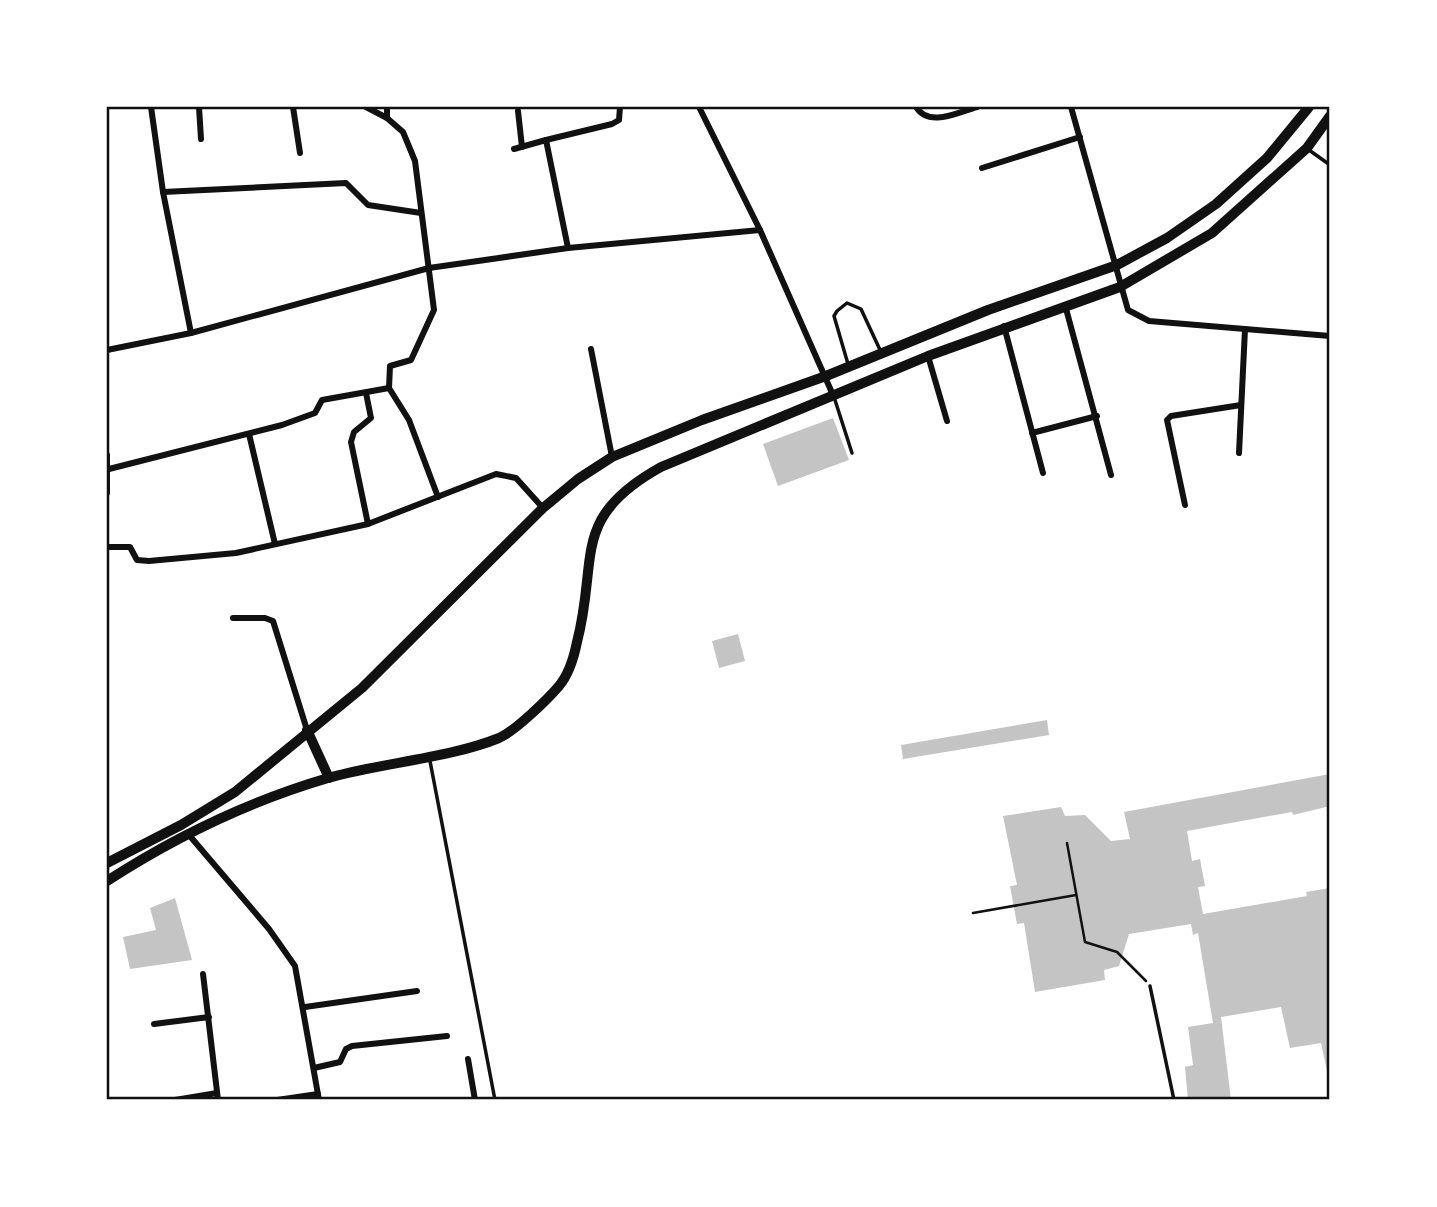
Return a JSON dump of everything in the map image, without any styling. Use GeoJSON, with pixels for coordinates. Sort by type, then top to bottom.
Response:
{"type":"FeatureCollection","features":[{"type":"Feature","properties":{"kind":"highway"},"geometry":{"type":"LineString","coordinates":[[107,863],[181,825],[234,792],[362,688],[543,508],[578,479],[612,457],[702,419],[826,376],[988,310],[1117,265],[1167,238],[1206,211],[1267,158],[1309,107]]}},
{"type":"Feature","properties":{"kind":"highway"},"geometry":{"type":"LineString","coordinates":[[107,881],[243,807],[329,778],[502,737],[560,685],[573,662],[581,628],[586,572],[596,527],[621,492],[661,467],[833,395],[1004,327],[1120,287],[1212,233],[1307,148],[1330,116]]}},
{"type":"Feature","properties":{"kind":"highway"},"geometry":{"type":"LineString","coordinates":[[1245,177],[1260,192]]}},
{"type":"Feature","properties":{"kind":"highway"},"geometry":{"type":"LineString","coordinates":[[307,730],[329,778]]}},
{"type":"Feature","properties":{"kind":"street"},"geometry":{"type":"LineString","coordinates":[[151,107],[163,192],[191,333]]}},
{"type":"Feature","properties":{"kind":"street"},"geometry":{"type":"LineString","coordinates":[[199,107],[201,139]]}},
{"type":"Feature","properties":{"kind":"street"},"geometry":{"type":"LineString","coordinates":[[293,107],[300,153]]}},
{"type":"Feature","properties":{"kind":"street"},"geometry":{"type":"LineString","coordinates":[[366,107],[387,118],[408,141],[415,161],[434,310],[411,360],[390,366],[389,388],[409,420],[438,497]]}},
{"type":"Feature","properties":{"kind":"street"},"geometry":{"type":"LineString","coordinates":[[387,107],[387,118]]}},
{"type":"Feature","properties":{"kind":"street"},"geometry":{"type":"LineString","coordinates":[[518,111],[518,148],[612,124],[619,120],[620,107]]}},
{"type":"Feature","properties":{"kind":"street"},"geometry":{"type":"LineString","coordinates":[[699,107],[760,230],[833,395]]}},
{"type":"Feature","properties":{"kind":"street"},"geometry":{"type":"LineString","coordinates":[[916,107],[925,117],[933,119],[977,107]]}},
{"type":"Feature","properties":{"kind":"street"},"geometry":{"type":"LineString","coordinates":[[1071,107],[1128,310],[1149,321],[1330,337]]}},
{"type":"Feature","properties":{"kind":"street"},"geometry":{"type":"LineString","coordinates":[[982,168],[1080,137]]}},
{"type":"Feature","properties":{"kind":"street"},"geometry":{"type":"LineString","coordinates":[[546,140],[568,248]]}},
{"type":"Feature","properties":{"kind":"street"},"geometry":{"type":"LineString","coordinates":[[163,192],[346,183],[368,205],[421,213]]}},
{"type":"Feature","properties":{"kind":"street"},"geometry":{"type":"LineString","coordinates":[[107,350],[191,333],[429,268],[568,248],[760,230]]}},
{"type":"Feature","properties":{"kind":"street"},"geometry":{"type":"LineString","coordinates":[[1065,305],[1111,475]]}},
{"type":"Feature","properties":{"kind":"street"},"geometry":{"type":"LineString","coordinates":[[1004,327],[1043,473]]}},
{"type":"Feature","properties":{"kind":"street"},"geometry":{"type":"LineString","coordinates":[[1239,453],[1245,329]]}},
{"type":"Feature","properties":{"kind":"street"},"geometry":{"type":"LineString","coordinates":[[591,349],[612,457]]}},
{"type":"Feature","properties":{"kind":"street"},"geometry":{"type":"LineString","coordinates":[[928,356],[947,421]]}},
{"type":"Feature","properties":{"kind":"street"},"geometry":{"type":"LineString","coordinates":[[109,469],[249,434],[315,414],[322,400],[389,388]]}},
{"type":"Feature","properties":{"kind":"street"},"geometry":{"type":"LineString","coordinates":[[366,393],[371,418],[367,424],[358,427],[351,442],[368,524]]}},
{"type":"Feature","properties":{"kind":"street"},"geometry":{"type":"LineString","coordinates":[[1185,505],[1167,420],[1171,416],[1241,405]]}},
{"type":"Feature","properties":{"kind":"street"},"geometry":{"type":"LineString","coordinates":[[1032,433],[1097,416]]}},
{"type":"Feature","properties":{"kind":"street"},"geometry":{"type":"LineString","coordinates":[[249,434],[275,544]]}},
{"type":"Feature","properties":{"kind":"street"},"geometry":{"type":"LineString","coordinates":[[107,455],[107,493]]}},
{"type":"Feature","properties":{"kind":"street"},"geometry":{"type":"LineString","coordinates":[[107,547],[130,547],[137,560],[149,561],[236,553],[368,524],[496,474],[516,478],[543,508]]}},
{"type":"Feature","properties":{"kind":"street"},"geometry":{"type":"LineString","coordinates":[[233,618],[265,618],[273,621],[307,730]]}},
{"type":"Feature","properties":{"kind":"street"},"geometry":{"type":"LineString","coordinates":[[190,835],[269,929],[295,966],[305,1007],[318,1097],[277,1100]]}},
{"type":"Feature","properties":{"kind":"street"},"geometry":{"type":"LineString","coordinates":[[174,1100],[218,1097],[202,974]]}},
{"type":"Feature","properties":{"kind":"street"},"geometry":{"type":"LineString","coordinates":[[305,1007],[417,991]]}},
{"type":"Feature","properties":{"kind":"street"},"geometry":{"type":"LineString","coordinates":[[154,1024],[209,1017]]}},
{"type":"Feature","properties":{"kind":"street"},"geometry":{"type":"LineString","coordinates":[[314,1068],[340,1062],[343,1053],[352,1046],[447,1035]]}},
{"type":"Feature","properties":{"kind":"street"},"geometry":{"type":"LineString","coordinates":[[468,1059],[475,1100]]}},
{"type":"Feature","properties":{"kind":"lane"},"geometry":{"type":"LineString","coordinates":[[1307,148],[1330,165]]}},
{"type":"Feature","properties":{"kind":"lane"},"geometry":{"type":"LineString","coordinates":[[849,366],[834,316],[836,311],[847,303],[860,309],[882,352]]}},
{"type":"Feature","properties":{"kind":"lane"},"geometry":{"type":"LineString","coordinates":[[833,395],[852,453]]}},
{"type":"Feature","properties":{"kind":"lane"},"geometry":{"type":"LineString","coordinates":[[429,755],[495,1100]]}},
{"type":"Feature","properties":{"kind":"lane"},"geometry":{"type":"LineString","coordinates":[[1150,986],[1174,1100]]}},
{"type":"Feature","properties":{"kind":"path"},"geometry":{"type":"LineString","coordinates":[[1067,843],[1085,942],[1117,952],[1150,986]]}},
{"type":"Feature","properties":{"kind":"path"},"geometry":{"type":"LineString","coordinates":[[973,913],[1077,895]]}},
{"type":"Feature","properties":{"kind":"building"},"geometry":{"type":"Polygon","coordinates":[[[833,418],[849,460],[778,486],[763,444],[833,418]]]}},
{"type":"Feature","properties":{"kind":"building"},"geometry":{"type":"Polygon","coordinates":[[[738,634],[745,661],[719,668],[712,641],[738,634]]]}},
{"type":"Feature","properties":{"kind":"building"},"geometry":{"type":"Polygon","coordinates":[[[1047,720],[1049,735],[903,759],[901,745],[1047,720]]]}},
{"type":"Feature","properties":{"kind":"building"},"geometry":{"type":"Polygon","coordinates":[[[1330,774],[1330,806],[1293,815],[1292,812],[1187,831],[1192,861],[1200,859],[1205,886],[1198,887],[1203,914],[1307,896],[1306,892],[1330,888],[1330,1071],[1327,1071],[1321,1043],[1290,1048],[1281,1007],[1221,1017],[1231,1100],[1188,1100],[1185,1067],[1193,1065],[1188,1027],[1213,1023],[1198,933],[1193,935],[1191,924],[1129,934],[1119,966],[1104,970],[1105,980],[1035,992],[1024,923],[1017,924],[1010,886],[1017,885],[1003,816],[1061,807],[1065,816],[1085,815],[1111,841],[1130,839],[1124,812],[1330,774]]]}},
{"type":"Feature","properties":{"kind":"building"},"geometry":{"type":"Polygon","coordinates":[[[175,898],[192,960],[130,969],[123,937],[156,930],[150,908],[175,898]]]}}]}
